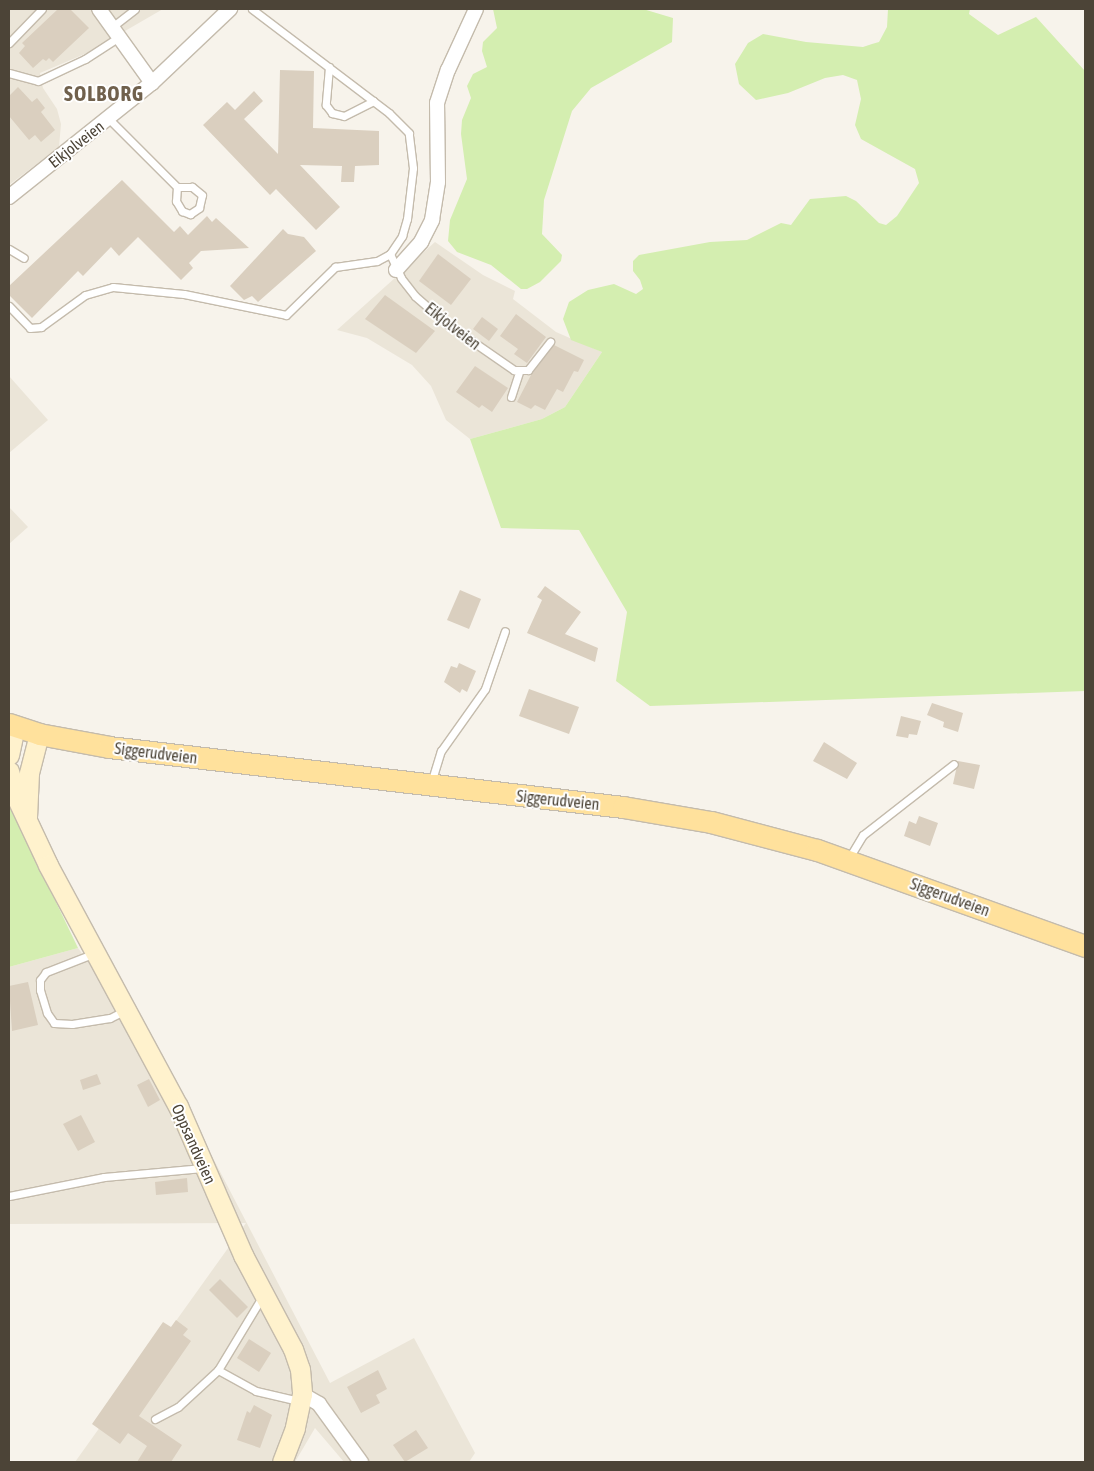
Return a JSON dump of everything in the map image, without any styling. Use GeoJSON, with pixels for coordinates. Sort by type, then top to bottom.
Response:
{"type":"FeatureCollection","features":[{"type":"Feature","properties":{"kind":"main road","name":"Siggerudveien"},"geometry":{"type":"LineString","coordinates":[[12,726],[39,734],[152,753],[685,817],[763,834],[848,861],[1085,946]]}},
{"type":"Feature","properties":{"kind":"main road"},"geometry":{"type":"LineString","coordinates":[[9,755],[12,726]]}},
{"type":"Feature","properties":{"kind":"main road","name":"Oppsandveien"},"geometry":{"type":"LineString","coordinates":[[27,819],[29,773],[39,734]]}},
{"type":"Feature","properties":{"kind":"main road","name":"Oppsandveien"},"geometry":{"type":"LineString","coordinates":[[9,770],[17,799],[48,866],[178,1106],[264,1294],[294,1349],[300,1369],[301,1398]]}},
{"type":"Feature","properties":{"kind":"main road"},"geometry":{"type":"LineString","coordinates":[[282,1462],[301,1398]]}},
{"type":"Feature","properties":{"kind":"street"},"geometry":{"type":"LineString","coordinates":[[99,9],[152,83]]}},
{"type":"Feature","properties":{"kind":"street","name":"Eikjolveien"},"geometry":{"type":"LineString","coordinates":[[9,197],[152,83],[230,9]]}},
{"type":"Feature","properties":{"kind":"street"},"geometry":{"type":"LineString","coordinates":[[396,270],[421,242],[432,220],[438,182],[437,103],[448,70],[476,9]]}},
{"type":"Feature","properties":{"kind":"street"},"geometry":{"type":"LineString","coordinates":[[301,1398],[318,1404],[361,1462]]}},
{"type":"Feature","properties":{"kind":"lane"},"geometry":{"type":"LineString","coordinates":[[9,43],[42,9]]}},
{"type":"Feature","properties":{"kind":"lane"},"geometry":{"type":"LineString","coordinates":[[9,74],[38,81],[85,59],[116,32],[136,9]]}},
{"type":"Feature","properties":{"kind":"lane"},"geometry":{"type":"LineString","coordinates":[[9,306],[30,328],[41,327],[85,296],[113,288],[184,294],[286,315],[335,266],[377,261],[390,254],[402,236],[407,219],[413,149],[404,126],[252,9]]}},
{"type":"Feature","properties":{"kind":"lane"},"geometry":{"type":"LineString","coordinates":[[329,67],[326,105],[332,113],[344,116],[373,101]]}},
{"type":"Feature","properties":{"kind":"lane"},"geometry":{"type":"LineString","coordinates":[[109,119],[177,187]]}},
{"type":"Feature","properties":{"kind":"lane"},"geometry":{"type":"LineString","coordinates":[[9,249],[24,258]]}},
{"type":"Feature","properties":{"kind":"lane","name":"Eikjolveien"},"geometry":{"type":"LineString","coordinates":[[390,254],[396,270],[406,287],[446,323],[519,372]]}},
{"type":"Feature","properties":{"kind":"lane"},"geometry":{"type":"LineString","coordinates":[[511,397],[519,372],[532,367],[550,342]]}},
{"type":"Feature","properties":{"kind":"lane"},"geometry":{"type":"LineString","coordinates":[[430,786],[442,752],[489,680],[505,631]]}},
{"type":"Feature","properties":{"kind":"lane"},"geometry":{"type":"LineString","coordinates":[[848,861],[863,835],[954,764]]}},
{"type":"Feature","properties":{"kind":"lane"},"geometry":{"type":"LineString","coordinates":[[95,953],[46,972],[40,980],[40,990],[47,1014],[54,1023],[72,1024],[110,1018],[126,1010]]}},
{"type":"Feature","properties":{"kind":"lane"},"geometry":{"type":"LineString","coordinates":[[9,1196],[104,1177],[206,1168]]}},
{"type":"Feature","properties":{"kind":"lane"},"geometry":{"type":"LineString","coordinates":[[155,1419],[178,1407],[218,1370],[264,1294]]}},
{"type":"Feature","properties":{"kind":"lane"},"geometry":{"type":"LineString","coordinates":[[218,1370],[256,1391],[301,1398]]}},
{"type":"Feature","properties":{"kind":"shaded area"},"geometry":{"type":"Polygon","coordinates":[[[9,9],[163,9],[87,53],[40,73],[43,88],[57,109],[61,124],[59,147],[9,185],[9,9]]]}},
{"type":"Feature","properties":{"kind":"shaded area"},"geometry":{"type":"Polygon","coordinates":[[[435,242],[483,275],[515,291],[513,299],[556,332],[602,352],[565,407],[542,419],[470,439],[446,420],[431,386],[412,365],[367,338],[337,330],[435,242]]]}},
{"type":"Feature","properties":{"kind":"shaded area"},"geometry":{"type":"Polygon","coordinates":[[[9,376],[48,420],[9,453],[9,376]]]}},
{"type":"Feature","properties":{"kind":"shaded area"},"geometry":{"type":"Polygon","coordinates":[[[9,507],[28,527],[9,544],[9,507]]]}},
{"type":"Feature","properties":{"kind":"shaded area"},"geometry":{"type":"Polygon","coordinates":[[[78,948],[164,1064],[330,1383],[414,1338],[475,1453],[469,1462],[344,1462],[315,1428],[295,1462],[75,1462],[246,1223],[9,1224],[9,967],[78,948]]]}},
{"type":"Feature","properties":{"kind":"green space"},"geometry":{"type":"Polygon","coordinates":[[[493,9],[643,9],[673,18],[672,42],[591,88],[572,111],[544,200],[542,234],[562,255],[561,261],[540,282],[527,289],[521,289],[491,265],[457,252],[448,241],[450,220],[467,179],[461,134],[462,120],[471,98],[467,86],[473,74],[487,67],[482,51],[483,42],[497,28],[493,9]]]}},
{"type":"Feature","properties":{"kind":"green space"},"geometry":{"type":"Polygon","coordinates":[[[888,9],[970,9],[969,14],[998,35],[1036,17],[1085,71],[1085,691],[650,706],[616,681],[627,612],[579,530],[501,528],[470,439],[542,419],[565,407],[602,352],[571,340],[563,319],[569,302],[588,290],[614,284],[636,294],[643,289],[640,280],[633,271],[633,261],[639,255],[710,242],[747,240],[781,223],[791,225],[810,199],[846,196],[856,201],[879,223],[886,225],[897,216],[919,183],[915,169],[861,139],[855,125],[861,99],[857,80],[843,75],[825,78],[788,93],[756,100],[739,84],[735,64],[748,43],[763,34],[806,42],[863,47],[879,42],[887,27],[888,9]]]}},
{"type":"Feature","properties":{"kind":"green space"},"geometry":{"type":"Polygon","coordinates":[[[9,804],[78,948],[9,967],[9,804]]]}},
{"type":"Feature","properties":{"kind":"building"},"geometry":{"type":"Polygon","coordinates":[[[58,9],[70,9],[89,28],[53,62],[49,58],[46,61],[43,59],[33,68],[19,53],[25,46],[22,43],[58,9]]]}},
{"type":"Feature","properties":{"kind":"building"},"geometry":{"type":"Polygon","coordinates":[[[280,70],[314,71],[313,128],[379,131],[379,165],[355,166],[354,182],[341,182],[342,166],[300,165],[340,207],[316,230],[276,189],[270,195],[203,125],[227,102],[235,110],[254,91],[263,101],[244,119],[278,154],[280,70]]]}},
{"type":"Feature","properties":{"kind":"building"},"geometry":{"type":"Polygon","coordinates":[[[18,87],[32,102],[37,98],[45,108],[41,112],[55,130],[41,142],[35,135],[29,140],[9,116],[9,96],[18,87]]]}},
{"type":"Feature","properties":{"kind":"building"},"geometry":{"type":"Polygon","coordinates":[[[122,180],[174,232],[180,226],[188,235],[207,216],[212,222],[216,218],[249,248],[201,251],[189,263],[193,268],[181,280],[138,237],[119,256],[111,247],[83,276],[78,271],[32,318],[9,295],[9,286],[122,180]]]}},
{"type":"Feature","properties":{"kind":"building"},"geometry":{"type":"Polygon","coordinates":[[[283,229],[288,234],[304,237],[316,251],[258,302],[252,296],[244,300],[230,286],[283,229]]]}},
{"type":"Feature","properties":{"kind":"building"},"geometry":{"type":"Polygon","coordinates":[[[438,254],[471,279],[451,305],[419,281],[438,254]]]}},
{"type":"Feature","properties":{"kind":"building"},"geometry":{"type":"Polygon","coordinates":[[[385,295],[435,331],[416,353],[365,319],[385,295]]]}},
{"type":"Feature","properties":{"kind":"building"},"geometry":{"type":"Polygon","coordinates":[[[516,314],[546,337],[527,363],[514,354],[518,349],[500,336],[516,314]]]}},
{"type":"Feature","properties":{"kind":"building"},"geometry":{"type":"Polygon","coordinates":[[[482,317],[498,329],[489,341],[473,329],[482,317]]]}},
{"type":"Feature","properties":{"kind":"building"},"geometry":{"type":"Polygon","coordinates":[[[554,345],[584,360],[578,372],[574,371],[563,392],[557,389],[545,410],[535,405],[531,409],[517,402],[531,375],[554,345]]]}},
{"type":"Feature","properties":{"kind":"building"},"geometry":{"type":"Polygon","coordinates":[[[475,366],[508,388],[492,412],[482,405],[479,408],[456,392],[475,366]]]}},
{"type":"Feature","properties":{"kind":"building"},"geometry":{"type":"Polygon","coordinates":[[[545,586],[581,612],[565,634],[598,648],[595,662],[527,633],[542,600],[537,597],[545,586]]]}},
{"type":"Feature","properties":{"kind":"building"},"geometry":{"type":"Polygon","coordinates":[[[460,590],[481,599],[469,629],[447,620],[460,590]]]}},
{"type":"Feature","properties":{"kind":"building"},"geometry":{"type":"Polygon","coordinates":[[[459,663],[476,671],[467,692],[462,689],[460,693],[444,682],[451,666],[457,668],[459,663]]]}},
{"type":"Feature","properties":{"kind":"building"},"geometry":{"type":"Polygon","coordinates":[[[529,689],[579,707],[569,734],[519,716],[529,689]]]}},
{"type":"Feature","properties":{"kind":"building"},"geometry":{"type":"Polygon","coordinates":[[[932,703],[963,713],[958,732],[943,727],[944,722],[927,715],[932,703]]]}},
{"type":"Feature","properties":{"kind":"building"},"geometry":{"type":"Polygon","coordinates":[[[901,716],[921,721],[917,735],[909,734],[908,738],[896,736],[901,716]]]}},
{"type":"Feature","properties":{"kind":"building"},"geometry":{"type":"Polygon","coordinates":[[[824,742],[857,763],[847,779],[813,761],[824,742]]]}},
{"type":"Feature","properties":{"kind":"building"},"geometry":{"type":"Polygon","coordinates":[[[958,761],[980,765],[974,789],[953,784],[958,761]]]}},
{"type":"Feature","properties":{"kind":"building"},"geometry":{"type":"Polygon","coordinates":[[[919,816],[938,823],[930,846],[904,836],[909,821],[916,824],[919,816]]]}},
{"type":"Feature","properties":{"kind":"building"},"geometry":{"type":"Polygon","coordinates":[[[28,982],[38,1025],[12,1031],[9,986],[28,982]]]}},
{"type":"Feature","properties":{"kind":"building"},"geometry":{"type":"Polygon","coordinates":[[[97,1074],[101,1084],[83,1090],[80,1080],[97,1074]]]}},
{"type":"Feature","properties":{"kind":"building"},"geometry":{"type":"Polygon","coordinates":[[[149,1079],[160,1100],[148,1107],[137,1085],[149,1079]]]}},
{"type":"Feature","properties":{"kind":"building"},"geometry":{"type":"Polygon","coordinates":[[[81,1115],[95,1142],[78,1151],[63,1124],[81,1115]]]}},
{"type":"Feature","properties":{"kind":"building"},"geometry":{"type":"Polygon","coordinates":[[[187,1178],[188,1192],[156,1195],[155,1182],[187,1178]]]}},
{"type":"Feature","properties":{"kind":"building"},"geometry":{"type":"Polygon","coordinates":[[[220,1279],[248,1307],[237,1318],[209,1290],[220,1279]]]}},
{"type":"Feature","properties":{"kind":"building"},"geometry":{"type":"Polygon","coordinates":[[[176,1320],[188,1329],[183,1335],[191,1341],[139,1416],[182,1445],[171,1462],[137,1462],[147,1446],[128,1433],[120,1444],[92,1424],[163,1322],[171,1327],[176,1320]]]}},
{"type":"Feature","properties":{"kind":"building"},"geometry":{"type":"Polygon","coordinates":[[[249,1339],[271,1353],[259,1372],[237,1358],[249,1339]]]}},
{"type":"Feature","properties":{"kind":"building"},"geometry":{"type":"Polygon","coordinates":[[[378,1370],[387,1389],[376,1395],[380,1403],[361,1413],[347,1387],[378,1370]]]}},
{"type":"Feature","properties":{"kind":"building"},"geometry":{"type":"Polygon","coordinates":[[[254,1405],[272,1415],[260,1448],[237,1440],[247,1411],[250,1413],[254,1405]]]}},
{"type":"Feature","properties":{"kind":"building"},"geometry":{"type":"Polygon","coordinates":[[[416,1430],[428,1448],[405,1462],[393,1445],[416,1430]]]}},
{"type":"Feature","properties":{"kind":"district","name":"SOLBORG"},"geometry":{"type":"Point","coordinates":[104,93]}}]}
